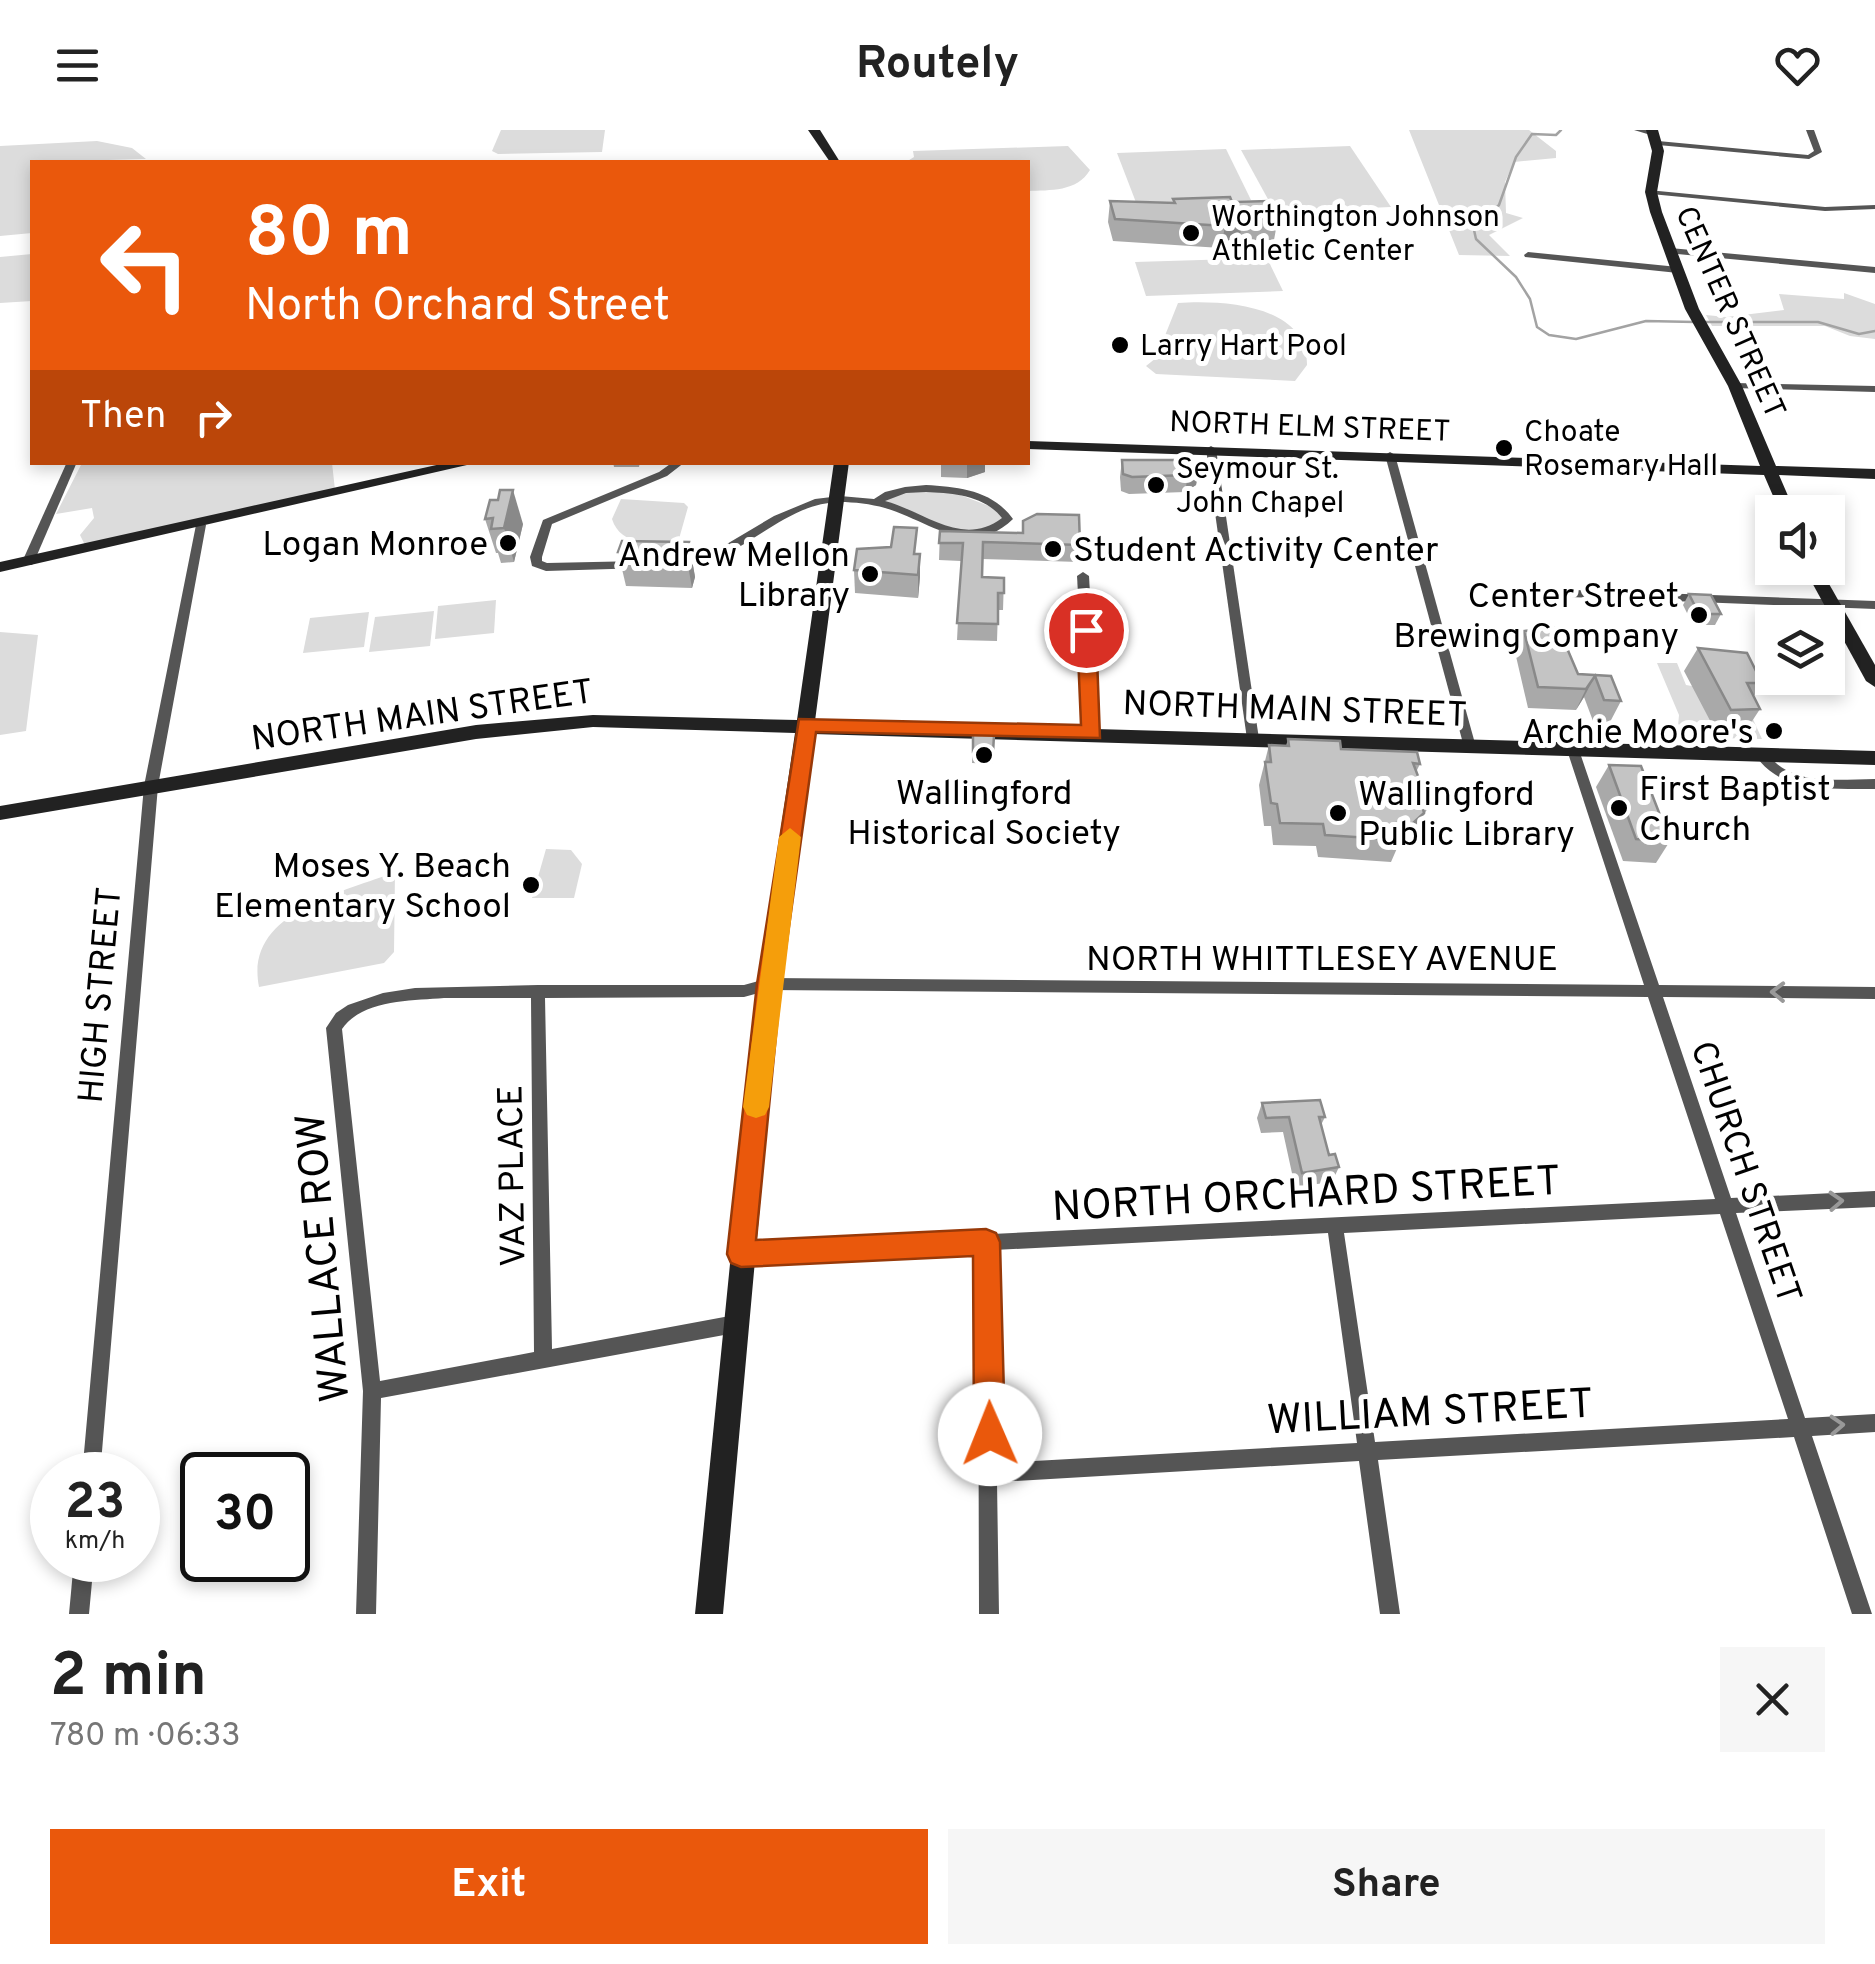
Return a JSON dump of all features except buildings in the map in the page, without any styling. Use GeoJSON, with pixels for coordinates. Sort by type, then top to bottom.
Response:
{"type":"FeatureCollection","features":[{"type":"Feature","properties":{"kind":"main road"},"geometry":{"type":"LineString","coordinates":[[814,130],[834,160]]}},
{"type":"Feature","properties":{"kind":"main road","name":"CENTER STREET"},"geometry":{"type":"LineString","coordinates":[[1655,135],[1651,192],[1670,251],[1781,495]]}},
{"type":"Feature","properties":{"kind":"main road","name":"NORTH ELM STREET"},"geometry":{"type":"LineString","coordinates":[[1030,445],[1875,474]]}},
{"type":"Feature","properties":{"kind":"main road"},"geometry":{"type":"LineString","coordinates":[[0,567],[202,526],[460,465]]}},
{"type":"Feature","properties":{"kind":"main road"},"geometry":{"type":"LineString","coordinates":[[708,1614],[769,984],[842,465]]}},
{"type":"Feature","properties":{"kind":"main road"},"geometry":{"type":"LineString","coordinates":[[1821,585],[1875,681]]}},
{"type":"Feature","properties":{"kind":"main road","name":"NORTH MAIN STREET"},"geometry":{"type":"LineString","coordinates":[[0,813],[526,726],[592,720],[1875,758]]}},
{"type":"Feature","properties":{"kind":"street"},"geometry":{"type":"LineString","coordinates":[[1638,130],[1808,157],[1818,152],[1810,130]]}},
{"type":"Feature","properties":{"kind":"street"},"geometry":{"type":"LineString","coordinates":[[1651,192],[1825,209],[1875,207]]}},
{"type":"Feature","properties":{"kind":"street"},"geometry":{"type":"LineString","coordinates":[[1670,251],[1875,270]]}},
{"type":"Feature","properties":{"kind":"street"},"geometry":{"type":"LineString","coordinates":[[1528,255],[1678,270]]}},
{"type":"Feature","properties":{"kind":"street"},"geometry":{"type":"LineString","coordinates":[[1734,386],[1875,389]]}},
{"type":"Feature","properties":{"kind":"street"},"geometry":{"type":"LineString","coordinates":[[1212,449],[1254,739]]}},
{"type":"Feature","properties":{"kind":"street"},"geometry":{"type":"LineString","coordinates":[[1390,455],[1470,747]]}},
{"type":"Feature","properties":{"kind":"street"},"geometry":{"type":"LineString","coordinates":[[28,562],[71,465]]}},
{"type":"Feature","properties":{"kind":"street"},"geometry":{"type":"LineString","coordinates":[[646,565],[546,567],[536,563],[536,557],[547,522],[663,474],[676,465]]}},
{"type":"Feature","properties":{"kind":"street"},"geometry":{"type":"LineString","coordinates":[[666,564],[686,564],[745,540],[808,503],[838,499],[876,502],[954,533],[985,532],[1008,519],[1001,508],[945,489],[903,488],[876,502]]}},
{"type":"Feature","properties":{"kind":"street","name":"HIGH STREET"},"geometry":{"type":"LineString","coordinates":[[93,1452],[151,786],[202,526]]}},
{"type":"Feature","properties":{"kind":"street"},"geometry":{"type":"LineString","coordinates":[[1083,576],[1092,733]]}},
{"type":"Feature","properties":{"kind":"street"},"geometry":{"type":"LineString","coordinates":[[1548,593],[1875,605]]}},
{"type":"Feature","properties":{"kind":"street","name":"CHURCH STREET"},"geometry":{"type":"LineString","coordinates":[[1573,750],[1862,1614]]}},
{"type":"Feature","properties":{"kind":"street"},"geometry":{"type":"LineString","coordinates":[[1761,755],[1770,770],[1786,779],[1875,784]]}},
{"type":"Feature","properties":{"kind":"street","name":"NORTH WHITTLESEY AVENUE"},"geometry":{"type":"LineString","coordinates":[[340,1016],[404,996],[538,991],[744,991],[769,984],[1875,994]]}},
{"type":"Feature","properties":{"kind":"street","name":"VAZ PLACE"},"geometry":{"type":"LineString","coordinates":[[538,991],[543,1360]]}},
{"type":"Feature","properties":{"kind":"street","name":"WALLACE ROW"},"geometry":{"type":"LineString","coordinates":[[340,1016],[334,1028],[372,1391],[366,1614]]}},
{"type":"Feature","properties":{"kind":"street","name":"NORTH ORCHARD STREET"},"geometry":{"type":"LineString","coordinates":[[741,1254],[1875,1199]]}},
{"type":"Feature","properties":{"kind":"street"},"geometry":{"type":"LineString","coordinates":[[1335,1225],[1390,1614]]}},
{"type":"Feature","properties":{"kind":"street"},"geometry":{"type":"LineString","coordinates":[[986,1242],[989,1614]]}},
{"type":"Feature","properties":{"kind":"street"},"geometry":{"type":"LineString","coordinates":[[372,1391],[735,1324]]}},
{"type":"Feature","properties":{"kind":"street","name":"WILLIAM STREET"},"geometry":{"type":"LineString","coordinates":[[990,1473],[1875,1422]]}},
{"type":"Feature","properties":{"kind":"street"},"geometry":{"type":"LineString","coordinates":[[79,1614],[82,1582]]}},
{"type":"Feature","properties":{"kind":"shaded area"},"geometry":{"type":"Polygon","coordinates":[[[501,130],[605,130],[602,152],[498,154],[492,151],[501,130]]]}},
{"type":"Feature","properties":{"kind":"shaded area"},"geometry":{"type":"Polygon","coordinates":[[[1409,130],[1529,130],[1556,151],[1556,158],[1514,162],[1505,182],[1506,213],[1523,218],[1489,235],[1510,256],[1459,255],[1409,130]]]}},
{"type":"Feature","properties":{"kind":"shaded area"},"geometry":{"type":"Polygon","coordinates":[[[97,141],[132,148],[146,159],[30,160],[30,233],[0,236],[0,146],[97,141]]]}},
{"type":"Feature","properties":{"kind":"shaded area"},"geometry":{"type":"Polygon","coordinates":[[[1068,146],[1090,170],[1070,186],[1030,191],[1030,160],[909,160],[914,157],[913,151],[1068,146]]]}},
{"type":"Feature","properties":{"kind":"shaded area"},"geometry":{"type":"Polygon","coordinates":[[[1350,146],[1391,207],[1275,212],[1241,150],[1350,146]]]}},
{"type":"Feature","properties":{"kind":"shaded area"},"geometry":{"type":"Polygon","coordinates":[[[1226,149],[1251,200],[1137,205],[1117,153],[1226,149]]]}},
{"type":"Feature","properties":{"kind":"shaded area"},"geometry":{"type":"Polygon","coordinates":[[[30,254],[30,301],[0,303],[0,257],[30,254]]]}},
{"type":"Feature","properties":{"kind":"shaded area"},"geometry":{"type":"Polygon","coordinates":[[[1267,258],[1283,291],[1146,296],[1135,262],[1267,258]]]}},
{"type":"Feature","properties":{"kind":"shaded area"},"geometry":{"type":"Polygon","coordinates":[[[1844,293],[1875,304],[1875,339],[1850,336],[1825,326],[1712,326],[1706,315],[1726,317],[1784,310],[1779,294],[1844,299],[1844,293]]]}},
{"type":"Feature","properties":{"kind":"shaded area"},"geometry":{"type":"Polygon","coordinates":[[[1178,303],[1238,305],[1278,318],[1293,329],[1304,345],[1307,365],[1295,381],[1156,374],[1146,366],[1156,358],[1178,303]]]}},
{"type":"Feature","properties":{"kind":"shaded area"},"geometry":{"type":"Polygon","coordinates":[[[81,465],[332,465],[335,490],[85,545],[80,535],[94,518],[92,508],[56,514],[81,465]]]}},
{"type":"Feature","properties":{"kind":"shaded area"},"geometry":{"type":"Polygon","coordinates":[[[903,488],[945,489],[1007,513],[979,532],[945,529],[878,500],[903,488]]]}},
{"type":"Feature","properties":{"kind":"shaded area"},"geometry":{"type":"Polygon","coordinates":[[[621,499],[684,503],[688,507],[677,546],[639,542],[623,535],[612,519],[621,499]]]}},
{"type":"Feature","properties":{"kind":"shaded area"},"geometry":{"type":"Polygon","coordinates":[[[496,600],[494,633],[435,639],[438,606],[496,600]]]}},
{"type":"Feature","properties":{"kind":"shaded area"},"geometry":{"type":"Polygon","coordinates":[[[434,611],[430,646],[369,652],[375,617],[434,611]]]}},
{"type":"Feature","properties":{"kind":"shaded area"},"geometry":{"type":"Polygon","coordinates":[[[369,612],[364,647],[303,653],[310,618],[369,612]]]}},
{"type":"Feature","properties":{"kind":"shaded area"},"geometry":{"type":"Polygon","coordinates":[[[0,632],[38,635],[26,731],[0,735],[0,632]]]}},
{"type":"Feature","properties":{"kind":"shaded area"},"geometry":{"type":"Polygon","coordinates":[[[1657,663],[1677,663],[1686,685],[1703,688],[1715,736],[1736,733],[1747,706],[1762,739],[1677,737],[1679,715],[1657,663]]]}},
{"type":"Feature","properties":{"kind":"shaded area"},"geometry":{"type":"Polygon","coordinates":[[[546,849],[571,850],[582,864],[574,898],[532,898],[546,849]]]}},
{"type":"Feature","properties":{"kind":"shaded area"},"geometry":{"type":"Polygon","coordinates":[[[395,872],[394,952],[384,963],[259,987],[258,961],[266,940],[281,923],[325,898],[395,872]]]}},
{"type":"Feature","properties":{"kind":"waterway"},"geometry":{"type":"LineString","coordinates":[[1561,130],[1556,135],[1532,134],[1516,157],[1499,205],[1474,230],[1476,239],[1516,277],[1530,299],[1537,327],[1549,335],[1576,339],[1646,321],[1695,322]]}},
{"type":"Feature","properties":{"kind":"waterway"},"geometry":{"type":"LineString","coordinates":[[1705,322],[1818,322],[1859,334],[1875,331]]}},
{"type":"Feature","properties":{"kind":"slow traffic"},"geometry":{"type":"LineString","coordinates":[[756,1107],[790,837]]}},
{"type":"Feature","properties":{"kind":"place","name":"Worthington Johnson Athletic Center"},"geometry":{"type":"Point","coordinates":[1191,233]}},
{"type":"Feature","properties":{"kind":"place","name":"Larry Hart Pool"},"geometry":{"type":"Point","coordinates":[1120,345]}},
{"type":"Feature","properties":{"kind":"place","name":"Choate Rosemary Hall"},"geometry":{"type":"Point","coordinates":[1504,448]}},
{"type":"Feature","properties":{"kind":"place","name":"Seymour St. John Chapel"},"geometry":{"type":"Point","coordinates":[1156,485]}},
{"type":"Feature","properties":{"kind":"place","name":"Logan Monroe"},"geometry":{"type":"Point","coordinates":[508,543]}},
{"type":"Feature","properties":{"kind":"place","name":"Student Activity Center"},"geometry":{"type":"Point","coordinates":[1053,549]}},
{"type":"Feature","properties":{"kind":"place","name":"Andrew Mellon Library"},"geometry":{"type":"Point","coordinates":[870,574]}},
{"type":"Feature","properties":{"kind":"place","name":"Center Street Brewing Company"},"geometry":{"type":"Point","coordinates":[1699,615]}},
{"type":"Feature","properties":{"kind":"place","name":"Archie Moore's"},"geometry":{"type":"Point","coordinates":[1774,731]}},
{"type":"Feature","properties":{"kind":"place","name":"Wallingford Historical Society"},"geometry":{"type":"Point","coordinates":[984,755]}},
{"type":"Feature","properties":{"kind":"place","name":"First Baptist Church"},"geometry":{"type":"Point","coordinates":[1619,808]}},
{"type":"Feature","properties":{"kind":"place","name":"Wallingford Public Library"},"geometry":{"type":"Point","coordinates":[1338,813]}},
{"type":"Feature","properties":{"kind":"place","name":"Moses Y. Beach Elementary School"},"geometry":{"type":"Point","coordinates":[531,885]}},
{"type":"Feature","properties":{"kind":"route"},"geometry":{"type":"LineString","coordinates":[[990,1434],[986,1242],[741,1254],[769,984],[806,724],[1092,733],[1086,630]]}}]}
